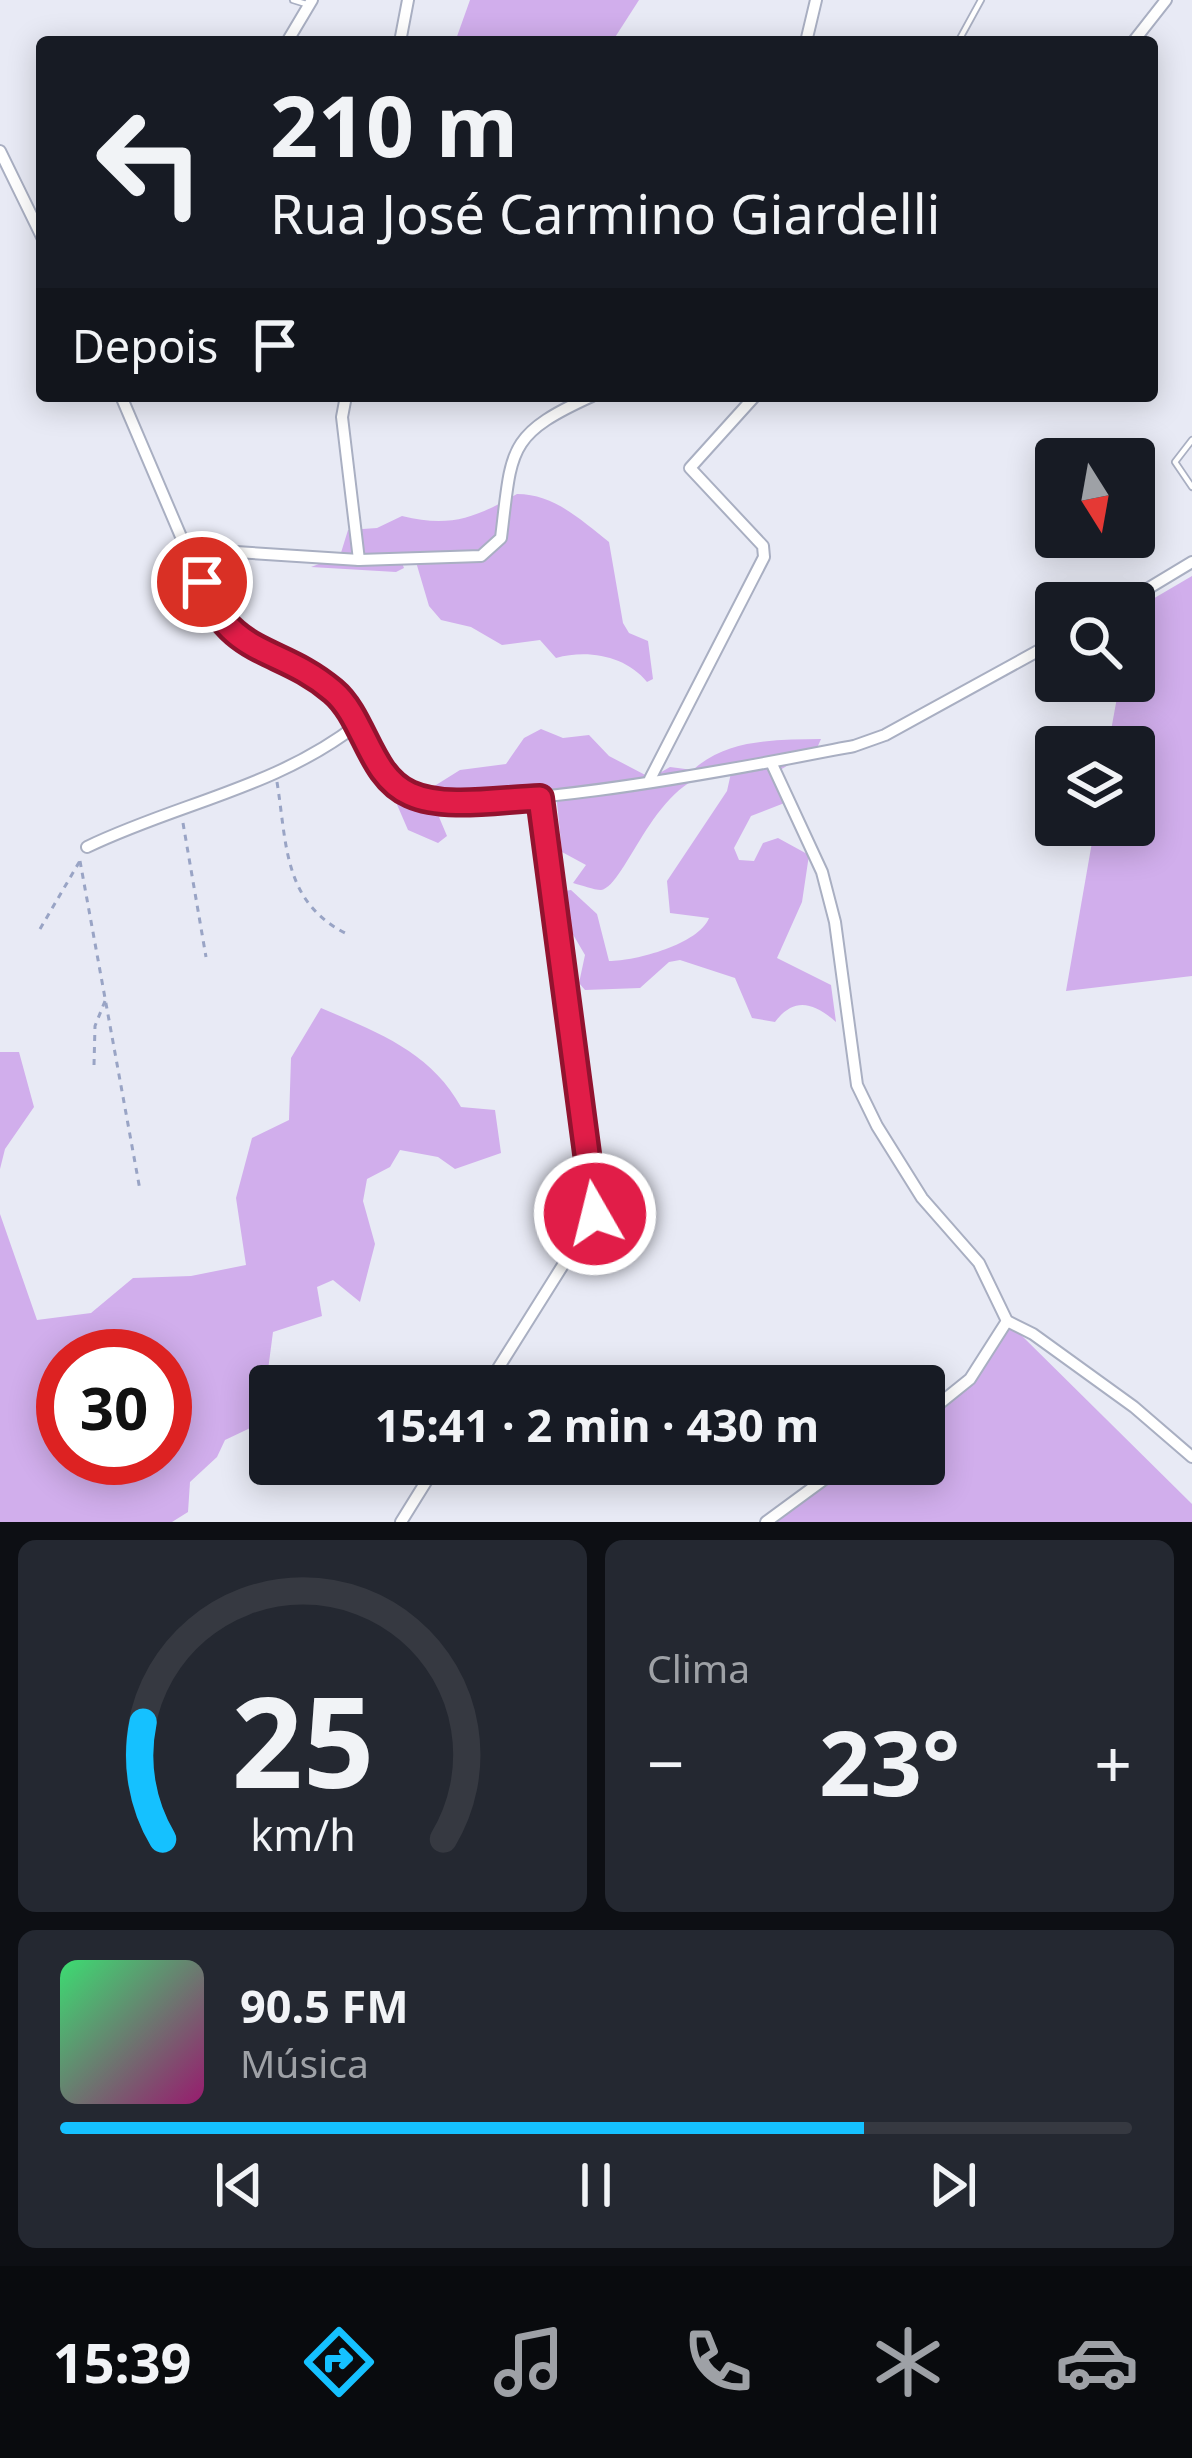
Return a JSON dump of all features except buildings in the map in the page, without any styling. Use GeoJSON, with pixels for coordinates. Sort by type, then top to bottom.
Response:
{"type":"FeatureCollection","features":[{"type":"Feature","properties":{"kind":"street"},"geometry":{"type":"LineString","coordinates":[[401,36],[408,0]]}},
{"type":"Feature","properties":{"kind":"street"},"geometry":{"type":"LineString","coordinates":[[807,36],[816,0]]}},
{"type":"Feature","properties":{"kind":"street"},"geometry":{"type":"LineString","coordinates":[[1138,36],[1166,0]]}},
{"type":"Feature","properties":{"kind":"street"},"geometry":{"type":"LineString","coordinates":[[291,36],[312,3]]}},
{"type":"Feature","properties":{"kind":"street"},"geometry":{"type":"LineString","coordinates":[[0,151],[36,223]]}},
{"type":"Feature","properties":{"kind":"street"},"geometry":{"type":"LineString","coordinates":[[124,402],[214,614],[235,637],[333,691],[383,770],[403,791],[422,799],[540,798],[870,742],[1035,652]]}},
{"type":"Feature","properties":{"kind":"street"},"geometry":{"type":"LineString","coordinates":[[345,402],[342,417],[359,560]]}},
{"type":"Feature","properties":{"kind":"street"},"geometry":{"type":"LineString","coordinates":[[189,549],[359,560],[481,556],[501,538],[510,464],[518,443],[546,417],[579,402]]}},
{"type":"Feature","properties":{"kind":"street"},"geometry":{"type":"LineString","coordinates":[[650,779],[765,553],[690,468],[693,459],[749,402]]}},
{"type":"Feature","properties":{"kind":"street"},"geometry":{"type":"LineString","coordinates":[[1155,584],[1192,562]]}},
{"type":"Feature","properties":{"kind":"street"},"geometry":{"type":"LineString","coordinates":[[87,847],[276,774],[319,754],[358,724]]}},
{"type":"Feature","properties":{"kind":"street"},"geometry":{"type":"LineString","coordinates":[[771,762],[826,886],[865,1104],[922,1198],[979,1263],[1007,1321],[1134,1407],[1192,1457]]}},
{"type":"Feature","properties":{"kind":"street"},"geometry":{"type":"LineString","coordinates":[[500,1365],[595,1214],[540,798]]}},
{"type":"Feature","properties":{"kind":"street"},"geometry":{"type":"LineString","coordinates":[[945,1399],[970,1379],[1007,1321]]}},
{"type":"Feature","properties":{"kind":"street"},"geometry":{"type":"LineString","coordinates":[[401,1522],[424,1485]]}},
{"type":"Feature","properties":{"kind":"street"},"geometry":{"type":"LineString","coordinates":[[766,1522],[816,1485]]}},
{"type":"Feature","properties":{"kind":"lane"},"geometry":{"type":"LineString","coordinates":[[293,0],[312,3]]}},
{"type":"Feature","properties":{"kind":"lane"},"geometry":{"type":"LineString","coordinates":[[961,36],[981,0]]}},
{"type":"Feature","properties":{"kind":"lane"},"geometry":{"type":"LineString","coordinates":[[1192,440],[1175,462],[1192,488]]}},
{"type":"Feature","properties":{"kind":"path"},"geometry":{"type":"LineString","coordinates":[[276,774],[293,879],[306,905],[345,933]]}},
{"type":"Feature","properties":{"kind":"path"},"geometry":{"type":"LineString","coordinates":[[182,813],[206,957]]}},
{"type":"Feature","properties":{"kind":"path"},"geometry":{"type":"LineString","coordinates":[[40,929],[87,847]]}},
{"type":"Feature","properties":{"kind":"path"},"geometry":{"type":"LineString","coordinates":[[80,861],[140,1190]]}},
{"type":"Feature","properties":{"kind":"path"},"geometry":{"type":"LineString","coordinates":[[94,1065],[95,1026],[106,999]]}},
{"type":"Feature","properties":{"kind":"shaded area"},"geometry":{"type":"Polygon","coordinates":[[[470,0],[639,0],[616,36],[457,36],[470,0]]]}},
{"type":"Feature","properties":{"kind":"shaded area"},"geometry":{"type":"Polygon","coordinates":[[[517,494],[555,503],[609,542],[623,623],[629,633],[648,641],[653,679],[647,682],[628,666],[606,657],[556,658],[540,640],[502,645],[471,627],[441,620],[429,606],[416,562],[400,558],[404,568],[396,572],[311,567],[340,556],[348,530],[377,528],[402,516],[448,521],[517,494]]]}},
{"type":"Feature","properties":{"kind":"shaded area"},"geometry":{"type":"Polygon","coordinates":[[[1192,576],[1192,976],[1066,991],[1091,846],[1155,846],[1155,726],[1112,726],[1116,702],[1155,702],[1155,598],[1192,576]]]}},
{"type":"Feature","properties":{"kind":"shaded area"},"geometry":{"type":"Polygon","coordinates":[[[541,729],[563,738],[589,735],[609,756],[651,778],[670,767],[693,770],[737,746],[821,739],[817,748],[775,773],[787,802],[751,816],[734,848],[739,860],[754,861],[763,843],[778,838],[809,855],[802,902],[777,958],[831,985],[836,1022],[804,1005],[789,1009],[775,1022],[752,1018],[735,978],[680,960],[669,962],[640,988],[585,990],[579,983],[585,955],[571,931],[564,891],[571,890],[597,914],[609,961],[665,949],[703,927],[709,918],[670,913],[667,881],[727,791],[731,773],[706,775],[684,786],[601,890],[573,883],[586,865],[562,852],[556,793],[525,792],[467,804],[439,817],[447,836],[438,843],[408,830],[392,793],[404,786],[428,790],[460,770],[506,764],[524,738],[541,729]]]}},
{"type":"Feature","properties":{"kind":"shaded area"},"geometry":{"type":"Polygon","coordinates":[[[321,1008],[418,1058],[461,1107],[495,1110],[501,1153],[455,1169],[438,1157],[400,1150],[390,1167],[367,1179],[363,1201],[375,1244],[360,1302],[333,1280],[317,1287],[322,1316],[273,1332],[269,1365],[249,1365],[249,1429],[225,1440],[217,1457],[192,1480],[192,1329],[36,1329],[36,1485],[190,1485],[188,1512],[172,1522],[0,1522],[0,1214],[37,1320],[91,1313],[133,1278],[191,1276],[246,1265],[236,1198],[252,1138],[289,1120],[291,1058],[321,1008]]]}},
{"type":"Feature","properties":{"kind":"shaded area"},"geometry":{"type":"Polygon","coordinates":[[[0,1052],[19,1052],[34,1107],[5,1149],[0,1169],[0,1052]]]}},
{"type":"Feature","properties":{"kind":"shaded area"},"geometry":{"type":"Polygon","coordinates":[[[1007,1321],[1192,1504],[1192,1522],[766,1522],[816,1485],[945,1485],[945,1401],[1007,1321]]]}},
{"type":"Feature","properties":{"kind":"route"},"geometry":{"type":"LineString","coordinates":[[202,582],[214,614],[235,637],[333,691],[354,716],[383,770],[403,791],[422,799],[540,798],[595,1214]]}}]}
